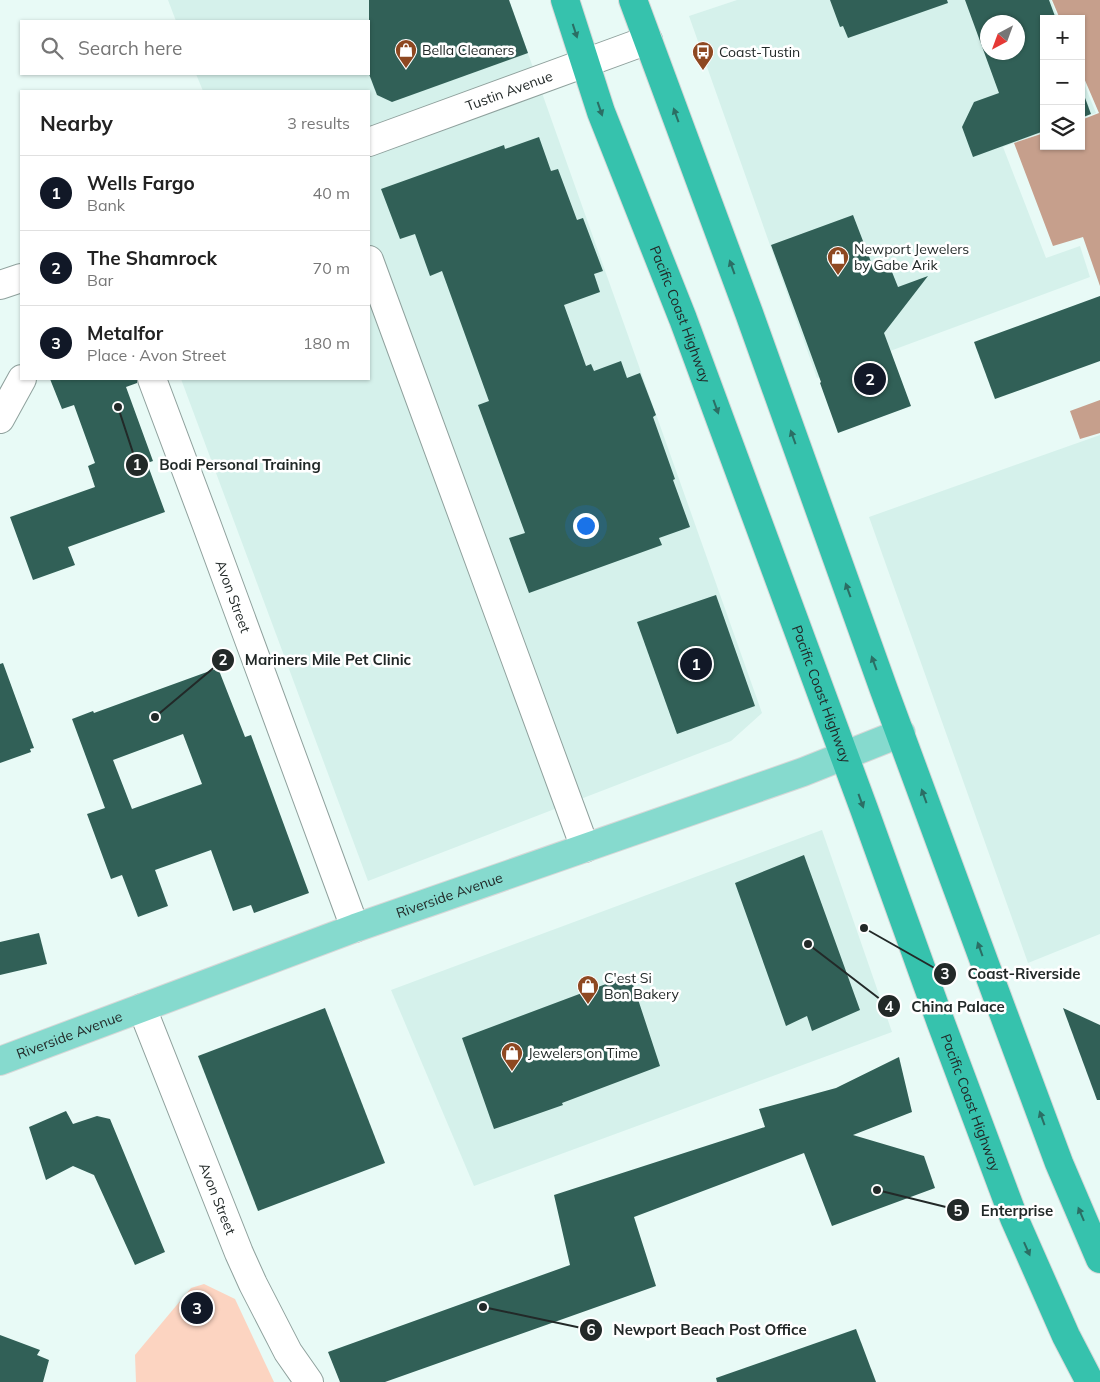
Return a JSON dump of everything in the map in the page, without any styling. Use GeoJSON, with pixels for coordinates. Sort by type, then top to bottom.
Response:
{"type":"FeatureCollection","features":[{"type":"Feature","properties":{"kind":"highway","name":"Pacific Coast Highway"},"geometry":{"type":"LineString","coordinates":[[565,0],[601,112],[683,319],[1014,1218],[1066,1336],[1090,1382]]}},
{"type":"Feature","properties":{"kind":"highway"},"geometry":{"type":"LineString","coordinates":[[633,0],[749,313],[884,690],[1059,1163],[1100,1259]]}},
{"type":"Feature","properties":{"kind":"main road","name":"Riverside Avenue"},"geometry":{"type":"LineString","coordinates":[[0,1061],[356,928],[803,772],[901,733]]}},
{"type":"Feature","properties":{"kind":"street","name":"Tustin Avenue"},"geometry":{"type":"LineString","coordinates":[[370,142],[648,40]]}},
{"type":"Feature","properties":{"kind":"street"},"geometry":{"type":"LineString","coordinates":[[370,263],[585,848]]}},
{"type":"Feature","properties":{"kind":"street"},"geometry":{"type":"LineString","coordinates":[[0,285],[20,278]]}},
{"type":"Feature","properties":{"kind":"street"},"geometry":{"type":"LineString","coordinates":[[0,419],[21,380]]}},
{"type":"Feature","properties":{"kind":"street","name":"Avon Street"},"geometry":{"type":"LineString","coordinates":[[152,380],[356,928]]}},
{"type":"Feature","properties":{"kind":"street","name":"Avon Street"},"geometry":{"type":"LineString","coordinates":[[142,1008],[239,1253],[288,1352],[310,1382]]}},
{"type":"Feature","properties":{"kind":"shaded area"},"geometry":{"type":"Polygon","coordinates":[[[168,0],[509,0],[762,713],[731,741],[368,881],[181,380],[370,380],[370,90],[203,90],[196,75],[370,75],[370,20],[176,20],[168,0]]]}},
{"type":"Feature","properties":{"kind":"shaded area"},"geometry":{"type":"Polygon","coordinates":[[[737,0],[1051,0],[1057,15],[1040,15],[1040,133],[1003,147],[1046,258],[1080,246],[1090,277],[817,378],[689,16],[737,0]]]}},
{"type":"Feature","properties":{"kind":"shaded area"},"geometry":{"type":"Polygon","coordinates":[[[1052,0],[1100,0],[1100,286],[1083,237],[1053,246],[1014,143],[1040,134],[1040,150],[1085,150],[1085,118],[1099,113],[1085,80],[1085,15],[1058,15],[1052,0]]]}},
{"type":"Feature","properties":{"kind":"shaded area"},"geometry":{"type":"Polygon","coordinates":[[[1085,86],[1096,113],[1085,117],[1085,86]]]}},
{"type":"Feature","properties":{"kind":"shaded area"},"geometry":{"type":"Polygon","coordinates":[[[1100,400],[1100,433],[1080,439],[1070,411],[1100,400]]]}},
{"type":"Feature","properties":{"kind":"shaded area"},"geometry":{"type":"Polygon","coordinates":[[[1100,435],[1100,934],[1028,963],[869,517],[1100,435]]]}},
{"type":"Feature","properties":{"kind":"shaded area"},"geometry":{"type":"Polygon","coordinates":[[[822,830],[892,1032],[474,1186],[391,990],[822,830]]]}},
{"type":"Feature","properties":{"kind":"shaded area"},"geometry":{"type":"Polygon","coordinates":[[[204,1284],[235,1299],[274,1382],[136,1382],[135,1355],[191,1288],[204,1284]]]}},
{"type":"Feature","properties":{"kind":"building"},"geometry":{"type":"Polygon","coordinates":[[[369,0],[509,0],[528,53],[392,102],[377,95],[369,75],[369,0]]]}},
{"type":"Feature","properties":{"kind":"building"},"geometry":{"type":"Polygon","coordinates":[[[830,0],[947,0],[948,3],[848,38],[843,26],[840,27],[830,0]]]}},
{"type":"Feature","properties":{"kind":"building"},"geometry":{"type":"Polygon","coordinates":[[[965,0],[1049,0],[1055,15],[1040,15],[1040,132],[973,157],[962,127],[974,102],[999,93],[987,60],[1025,60],[1025,15],[980,15],[980,41],[965,0]]]}},
{"type":"Feature","properties":{"kind":"building"},"geometry":{"type":"Polygon","coordinates":[[[1085,98],[1091,114],[1085,116],[1085,98]]]}},
{"type":"Feature","properties":{"kind":"building"},"geometry":{"type":"Polygon","coordinates":[[[539,137],[551,171],[558,169],[577,220],[583,218],[603,271],[594,274],[600,292],[564,305],[586,366],[591,364],[594,371],[621,361],[627,378],[640,373],[656,415],[653,417],[690,527],[659,538],[662,545],[529,593],[509,538],[525,533],[478,405],[489,401],[442,271],[430,276],[415,234],[400,239],[381,189],[504,145],[505,149],[539,137]]]}},
{"type":"Feature","properties":{"kind":"building","name":"Newport Jewelers by Gabe Arik"},"geometry":{"type":"Polygon","coordinates":[[[853,215],[873,267],[888,262],[898,287],[928,276],[884,333],[911,406],[838,433],[771,245],[853,215]]]}},
{"type":"Feature","properties":{"kind":"building"},"geometry":{"type":"Polygon","coordinates":[[[1100,296],[1100,361],[995,399],[974,342],[1100,296]]]}},
{"type":"Feature","properties":{"kind":"building"},"geometry":{"type":"Polygon","coordinates":[[[50,380],[137,380],[137,383],[126,387],[153,461],[147,463],[165,512],[68,547],[75,565],[33,580],[10,517],[95,487],[88,466],[95,463],[74,405],[62,409],[50,380]]]}},
{"type":"Feature","properties":{"kind":"building"},"geometry":{"type":"Polygon","coordinates":[[[716,595],[755,706],[677,734],[637,622],[716,595]]]}},
{"type":"Feature","properties":{"kind":"building"},"geometry":{"type":"Polygon","coordinates":[[[3,663],[34,748],[30,749],[31,752],[0,763],[0,664],[3,663]]]}},
{"type":"Feature","properties":{"kind":"building"},"geometry":{"type":"Polygon","coordinates":[[[218,668],[245,737],[251,735],[309,893],[254,913],[251,905],[233,911],[211,850],[155,870],[168,906],[138,917],[122,875],[111,879],[87,814],[105,808],[72,719],[93,711],[94,713],[218,668]],[[183,734],[113,760],[132,809],[202,784],[183,734]]]}},
{"type":"Feature","properties":{"kind":"building"},"geometry":{"type":"Polygon","coordinates":[[[804,855],[860,1010],[812,1031],[807,1016],[786,1026],[735,883],[804,855]]]}},
{"type":"Feature","properties":{"kind":"building"},"geometry":{"type":"Polygon","coordinates":[[[39,933],[47,964],[0,975],[0,942],[39,933]]]}},
{"type":"Feature","properties":{"kind":"building"},"geometry":{"type":"Polygon","coordinates":[[[630,975],[660,1066],[562,1103],[563,1105],[494,1129],[462,1038],[630,975]]]}},
{"type":"Feature","properties":{"kind":"building"},"geometry":{"type":"Polygon","coordinates":[[[325,1008],[385,1163],[258,1211],[198,1056],[325,1008]]]}},
{"type":"Feature","properties":{"kind":"building"},"geometry":{"type":"Polygon","coordinates":[[[1063,1008],[1100,1025],[1100,1100],[1097,1100],[1063,1008]]]}},
{"type":"Feature","properties":{"kind":"building"},"geometry":{"type":"Polygon","coordinates":[[[899,1057],[912,1112],[853,1135],[924,1156],[935,1188],[832,1226],[804,1153],[634,1217],[656,1286],[385,1382],[340,1382],[328,1352],[570,1265],[554,1195],[765,1127],[759,1109],[836,1088],[899,1057]]]}},
{"type":"Feature","properties":{"kind":"building"},"geometry":{"type":"Polygon","coordinates":[[[66,1111],[73,1124],[97,1116],[110,1119],[165,1252],[135,1265],[94,1175],[73,1166],[46,1180],[29,1127],[66,1111]]]}},
{"type":"Feature","properties":{"kind":"building"},"geometry":{"type":"Polygon","coordinates":[[[856,1329],[876,1382],[717,1382],[716,1378],[856,1329]]]}},
{"type":"Feature","properties":{"kind":"building"},"geometry":{"type":"Polygon","coordinates":[[[0,1335],[40,1350],[37,1355],[49,1360],[43,1382],[0,1382],[0,1335]]]}},
{"type":"Feature","properties":{"kind":"place","name":"Bella Cleaners"},"geometry":{"type":"Point","coordinates":[406,69]}},
{"type":"Feature","properties":{"kind":"place","name":"Coast-Tustin"},"geometry":{"type":"Point","coordinates":[703,71]}},
{"type":"Feature","properties":{"kind":"place","name":"Newport Jewelers by Gabe Arik"},"geometry":{"type":"Point","coordinates":[838,276]}},
{"type":"Feature","properties":{"kind":"place","name":"The Shamrock"},"geometry":{"type":"Point","coordinates":[870,379]}},
{"type":"Feature","properties":{"kind":"place","name":"Bodi Personal Training"},"geometry":{"type":"Point","coordinates":[118,407]}},
{"type":"Feature","properties":{"kind":"place","name":"Wells Fargo"},"geometry":{"type":"Point","coordinates":[696,664]}},
{"type":"Feature","properties":{"kind":"place","name":"Mariners Mile Pet Clinic"},"geometry":{"type":"Point","coordinates":[155,717]}},
{"type":"Feature","properties":{"kind":"place","name":"Coast-Riverside"},"geometry":{"type":"Point","coordinates":[864,928]}},
{"type":"Feature","properties":{"kind":"place","name":"China Palace"},"geometry":{"type":"Point","coordinates":[808,944]}},
{"type":"Feature","properties":{"kind":"place","name":"C'est Si Bon Bakery"},"geometry":{"type":"Point","coordinates":[588,1005]}},
{"type":"Feature","properties":{"kind":"place","name":"Jewelers on Time"},"geometry":{"type":"Point","coordinates":[512,1072]}},
{"type":"Feature","properties":{"kind":"place","name":"Enterprise"},"geometry":{"type":"Point","coordinates":[877,1190]}},
{"type":"Feature","properties":{"kind":"place","name":"Newport Beach Post Office"},"geometry":{"type":"Point","coordinates":[483,1307]}},
{"type":"Feature","properties":{"kind":"place","name":"Metalfor"},"geometry":{"type":"Point","coordinates":[197,1308]}}]}
